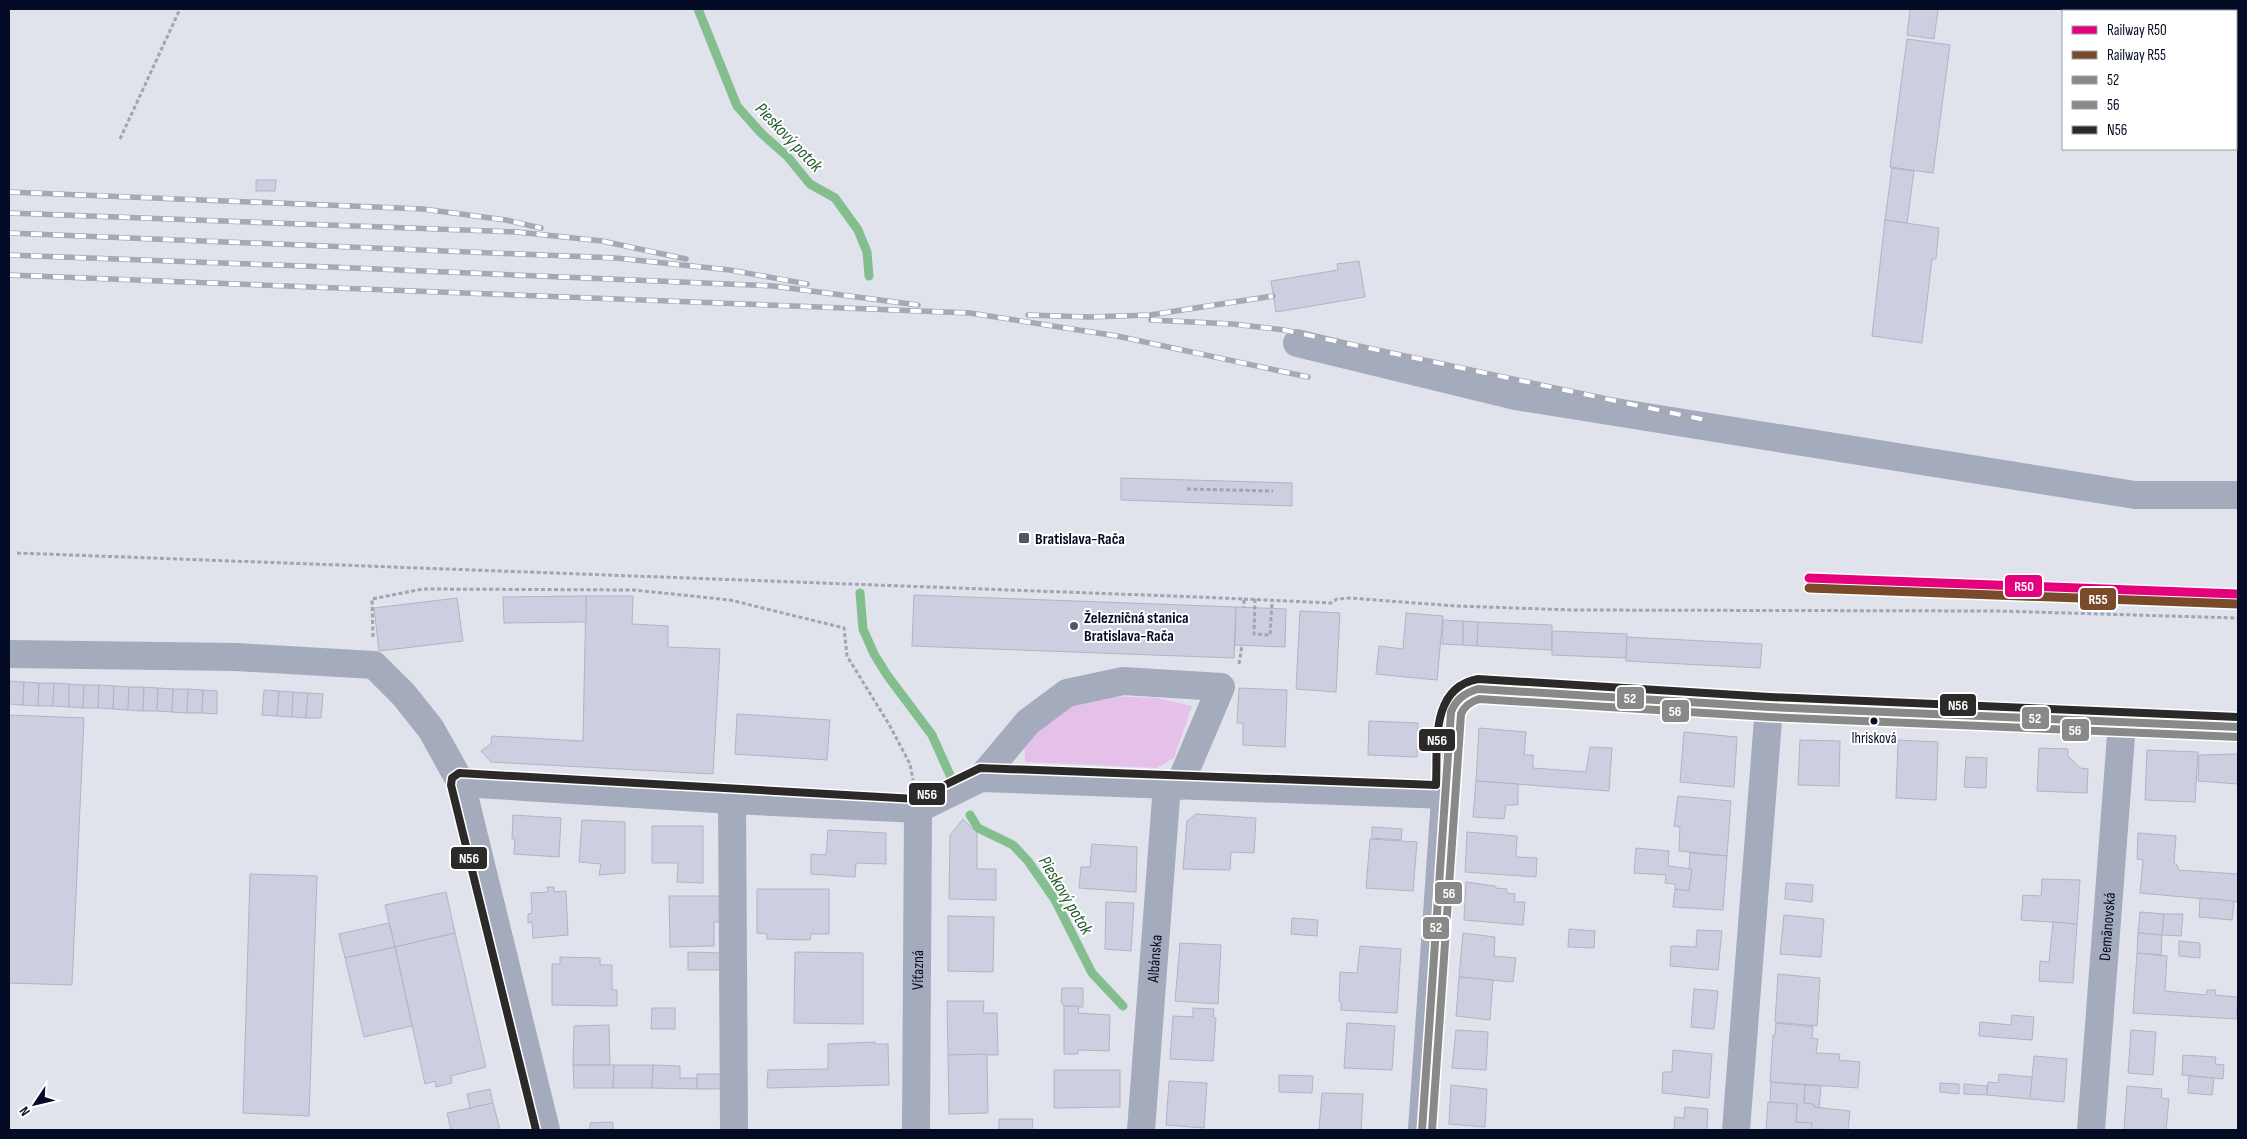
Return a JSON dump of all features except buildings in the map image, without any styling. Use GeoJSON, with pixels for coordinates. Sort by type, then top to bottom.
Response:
{"type":"FeatureCollection","features":[{"type":"Feature","properties":{"kind":"street"},"geometry":{"type":"LineString","coordinates":[[1297,343],[1525,398],[2135,495],[2238,495]]}},
{"type":"Feature","properties":{"kind":"street"},"geometry":{"type":"LineString","coordinates":[[9,654],[236,657],[374,665],[404,695],[431,729],[461,783],[546,1130]]}},
{"type":"Feature","properties":{"kind":"street","name":"Albánska"},"geometry":{"type":"LineString","coordinates":[[981,778],[1028,722],[1067,694],[1123,680],[1222,687],[1173,785],[1141,1130]]}},
{"type":"Feature","properties":{"kind":"street"},"geometry":{"type":"LineString","coordinates":[[1422,1130],[1451,712],[1456,702],[1463,695],[1478,689],[1769,707],[2238,727]]}},
{"type":"Feature","properties":{"kind":"street"},"geometry":{"type":"LineString","coordinates":[[1736,1130],[1769,707]]}},
{"type":"Feature","properties":{"kind":"street","name":"Demänovská"},"geometry":{"type":"LineString","coordinates":[[2091,1130],[2122,723]]}},
{"type":"Feature","properties":{"kind":"street"},"geometry":{"type":"LineString","coordinates":[[461,783],[732,800],[918,809],[981,778],[1446,795]]}},
{"type":"Feature","properties":{"kind":"street"},"geometry":{"type":"LineString","coordinates":[[732,800],[734,1130]]}},
{"type":"Feature","properties":{"kind":"street","name":"Víťazná"},"geometry":{"type":"LineString","coordinates":[[916,1130],[918,809]]}},
{"type":"Feature","properties":{"kind":"path"},"geometry":{"type":"LineString","coordinates":[[120,139],[180,9]]}},
{"type":"Feature","properties":{"kind":"path"},"geometry":{"type":"LineString","coordinates":[[1187,489],[1273,491]]}},
{"type":"Feature","properties":{"kind":"path"},"geometry":{"type":"LineString","coordinates":[[17,553],[1331,602],[1350,598],[1456,606],[1573,610],[1997,611],[2238,618]]}},
{"type":"Feature","properties":{"kind":"path"},"geometry":{"type":"LineString","coordinates":[[374,665],[372,599],[423,589],[634,590],[730,600],[844,628],[847,656],[890,726],[910,764],[918,809]]}},
{"type":"Feature","properties":{"kind":"path"},"geometry":{"type":"LineString","coordinates":[[1244,599],[1244,607]]}},
{"type":"Feature","properties":{"kind":"path"},"geometry":{"type":"LineString","coordinates":[[1255,599],[1254,634],[1270,635],[1272,604]]}},
{"type":"Feature","properties":{"kind":"shaded area"},"geometry":{"type":"Polygon","coordinates":[[[1110,696],[1157,698],[1192,706],[1174,758],[1157,768],[1025,762],[1024,739],[1071,701],[1110,696]]]}},
{"type":"Feature","properties":{"kind":"waterway","name":"Pieskový potok"},"geometry":{"type":"LineString","coordinates":[[698,9],[737,106],[761,133],[787,156],[810,184],[835,198],[858,230],[867,252],[869,276]]}},
{"type":"Feature","properties":{"kind":"waterway","name":"Pieskový potok"},"geometry":{"type":"LineString","coordinates":[[860,593],[863,629],[874,654],[887,675],[932,735],[954,784]]}},
{"type":"Feature","properties":{"kind":"waterway","name":"Pieskový potok"},"geometry":{"type":"LineString","coordinates":[[970,815],[978,828],[1013,845],[1028,861],[1055,900],[1092,973],[1123,1006]]}},
{"type":"Feature","properties":{"kind":"railway"},"geometry":{"type":"LineString","coordinates":[[9,192],[423,209],[506,220],[541,228]]}},
{"type":"Feature","properties":{"kind":"railway"},"geometry":{"type":"LineString","coordinates":[[9,213],[517,232],[602,241],[686,259]]}},
{"type":"Feature","properties":{"kind":"railway"},"geometry":{"type":"LineString","coordinates":[[9,233],[616,258],[730,270],[807,284]]}},
{"type":"Feature","properties":{"kind":"railway"},"geometry":{"type":"LineString","coordinates":[[9,255],[773,286],[918,305]]}},
{"type":"Feature","properties":{"kind":"railway"},"geometry":{"type":"LineString","coordinates":[[9,275],[970,313],[1117,336],[1308,377]]}},
{"type":"Feature","properties":{"kind":"railway"},"geometry":{"type":"LineString","coordinates":[[1028,315],[1089,317],[1150,315],[1273,296]]}},
{"type":"Feature","properties":{"kind":"railway"},"geometry":{"type":"LineString","coordinates":[[1151,320],[1233,324],[1284,330],[1710,421]]}},
{"type":"Feature","properties":{"kind":"rail line","name":"R50"},"geometry":{"type":"LineString","coordinates":[[1809,578],[2238,594]]}},
{"type":"Feature","properties":{"kind":"rail line","name":"R55"},"geometry":{"type":"LineString","coordinates":[[1809,588],[2238,604]]}},
{"type":"Feature","properties":{"kind":"transit line","name":"N56"},"geometry":{"type":"LineString","coordinates":[[536,1130],[451,785],[452,778],[459,773],[916,799],[980,768],[1436,785],[1437,737],[1439,721],[1444,706],[1451,694],[1462,685],[1478,679],[1770,697],[2238,717]]}},
{"type":"Feature","properties":{"kind":"transit line","name":"52"},"geometry":{"type":"LineString","coordinates":[[1422,1130],[1451,712],[1458,700],[1469,692],[1478,689],[1769,707],[2238,727]]}},
{"type":"Feature","properties":{"kind":"transit line","name":"56"},"geometry":{"type":"LineString","coordinates":[[1432,1130],[1461,714],[1473,701],[1479,699],[1769,717],[2238,737]]}},
{"type":"Feature","properties":{"kind":"place","name":"Bratislava-Rača"},"geometry":{"type":"Point","coordinates":[1024,538]}},
{"type":"Feature","properties":{"kind":"place","name":"Železničná stanica Bratislava-Rača"},"geometry":{"type":"Point","coordinates":[1074,626]}},
{"type":"Feature","properties":{"kind":"place","name":"Ihrisková"},"geometry":{"type":"Point","coordinates":[1874,721]}}]}
